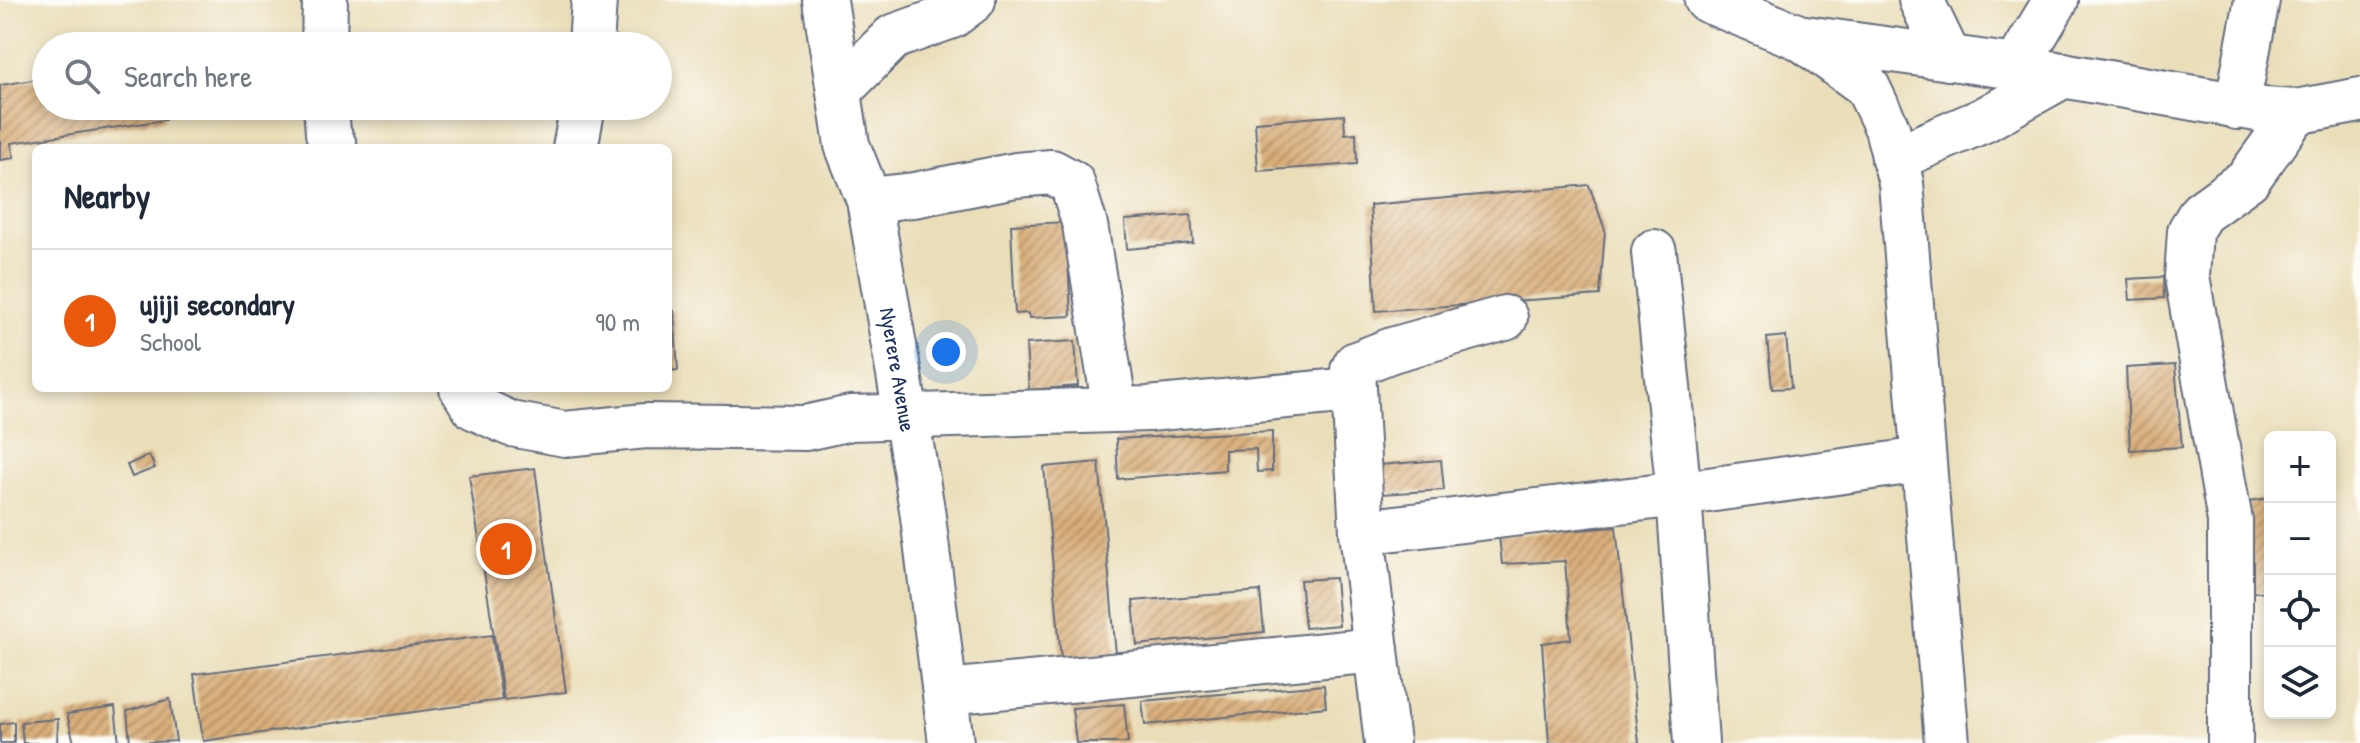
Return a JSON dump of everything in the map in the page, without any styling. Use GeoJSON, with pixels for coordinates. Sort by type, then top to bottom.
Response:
{"type":"FeatureCollection","features":[{"type":"Feature","properties":{"kind":"main road"},"geometry":{"type":"LineString","coordinates":[[324,32],[325,0]]}},
{"type":"Feature","properties":{"kind":"main road"},"geometry":{"type":"LineString","coordinates":[[592,32],[594,0]]}},
{"type":"Feature","properties":{"kind":"main road","name":"Nyerere Avenue"},"geometry":{"type":"LineString","coordinates":[[825,0],[847,145],[869,200],[922,509],[951,743]]}},
{"type":"Feature","properties":{"kind":"main road"},"geometry":{"type":"LineString","coordinates":[[839,91],[893,37],[952,16],[973,0]]}},
{"type":"Feature","properties":{"kind":"main road"},"geometry":{"type":"LineString","coordinates":[[1707,0],[1801,38],[1867,86],[1887,128],[1901,183],[1947,743]]}},
{"type":"Feature","properties":{"kind":"main road"},"geometry":{"type":"LineString","coordinates":[[1921,0],[1949,58]]}},
{"type":"Feature","properties":{"kind":"main road"},"geometry":{"type":"LineString","coordinates":[[2016,67],[2056,0]]}},
{"type":"Feature","properties":{"kind":"main road"},"geometry":{"type":"LineString","coordinates":[[2237,107],[2257,0]]}},
{"type":"Feature","properties":{"kind":"main road"},"geometry":{"type":"LineString","coordinates":[[1801,38],[2016,67],[2237,107],[2296,112],[2360,100]]}},
{"type":"Feature","properties":{"kind":"main road"},"geometry":{"type":"LineString","coordinates":[[1894,159],[1984,120],[2064,75]]}},
{"type":"Feature","properties":{"kind":"main road"},"geometry":{"type":"LineString","coordinates":[[2230,743],[2230,521],[2187,277],[2190,231],[2201,213],[2248,179],[2296,112]]}},
{"type":"Feature","properties":{"kind":"main road"},"geometry":{"type":"LineString","coordinates":[[327,120],[333,144]]}},
{"type":"Feature","properties":{"kind":"main road"},"geometry":{"type":"LineString","coordinates":[[576,144],[580,120]]}},
{"type":"Feature","properties":{"kind":"main road"},"geometry":{"type":"LineString","coordinates":[[869,200],[914,195],[1016,175],[1052,172],[1072,183],[1085,225],[1115,410]]}},
{"type":"Feature","properties":{"kind":"main road"},"geometry":{"type":"LineString","coordinates":[[1654,252],[1679,494],[1696,743]]}},
{"type":"Feature","properties":{"kind":"main road"},"geometry":{"type":"LineString","coordinates":[[1387,743],[1362,532],[1352,390],[1356,364],[1392,350],[1505,318]]}},
{"type":"Feature","properties":{"kind":"main road"},"geometry":{"type":"LineString","coordinates":[[465,392],[474,407],[519,406],[565,434],[646,426],[805,428],[851,418],[1115,410],[1352,390]]}},
{"type":"Feature","properties":{"kind":"main road"},"geometry":{"type":"LineString","coordinates":[[1362,532],[1679,494],[1922,460]]}},
{"type":"Feature","properties":{"kind":"main road"},"geometry":{"type":"LineString","coordinates":[[947,692],[1376,650]]}},
{"type":"Feature","properties":{"kind":"building"},"geometry":{"type":"Polygon","coordinates":[[[32,80],[32,120],[165,120],[11,143],[14,158],[0,160],[0,85],[32,80]]]}},
{"type":"Feature","properties":{"kind":"building"},"geometry":{"type":"Polygon","coordinates":[[[1344,115],[1345,134],[1356,133],[1357,164],[1258,171],[1255,122],[1344,115]]]}},
{"type":"Feature","properties":{"kind":"building"},"geometry":{"type":"Polygon","coordinates":[[[1589,185],[1605,230],[1600,295],[1376,311],[1370,205],[1589,185]]]}},
{"type":"Feature","properties":{"kind":"building"},"geometry":{"type":"Polygon","coordinates":[[[1191,215],[1193,243],[1127,249],[1125,220],[1191,215]]]}},
{"type":"Feature","properties":{"kind":"building"},"geometry":{"type":"Polygon","coordinates":[[[1066,222],[1071,316],[1029,318],[1028,313],[1015,314],[1011,225],[1066,222]]]}},
{"type":"Feature","properties":{"kind":"building"},"geometry":{"type":"Polygon","coordinates":[[[2163,277],[2164,298],[2130,300],[2128,279],[2163,277]]]}},
{"type":"Feature","properties":{"kind":"building"},"geometry":{"type":"Polygon","coordinates":[[[672,311],[678,370],[672,371],[672,311]]]}},
{"type":"Feature","properties":{"kind":"building"},"geometry":{"type":"Polygon","coordinates":[[[1786,336],[1791,388],[1772,389],[1767,338],[1786,336]]]}},
{"type":"Feature","properties":{"kind":"building"},"geometry":{"type":"Polygon","coordinates":[[[1075,341],[1078,386],[1029,390],[1026,344],[1075,341]]]}},
{"type":"Feature","properties":{"kind":"building"},"geometry":{"type":"Polygon","coordinates":[[[2175,365],[2182,447],[2130,450],[2126,368],[2175,365]]]}},
{"type":"Feature","properties":{"kind":"building"},"geometry":{"type":"Polygon","coordinates":[[[1272,431],[1272,471],[1257,472],[1256,449],[1225,450],[1225,470],[1118,479],[1116,439],[1272,431]]]}},
{"type":"Feature","properties":{"kind":"building"},"geometry":{"type":"Polygon","coordinates":[[[149,455],[155,468],[132,477],[127,465],[149,455]]]}},
{"type":"Feature","properties":{"kind":"building"},"geometry":{"type":"Polygon","coordinates":[[[1441,460],[1444,490],[1382,494],[1379,465],[1441,460]]]}},
{"type":"Feature","properties":{"kind":"building"},"geometry":{"type":"Polygon","coordinates":[[[1099,462],[1116,655],[1061,659],[1044,467],[1099,462]]]}},
{"type":"Feature","properties":{"kind":"building"},"geometry":{"type":"Polygon","coordinates":[[[535,468],[566,692],[504,700],[469,476],[535,468]]]}},
{"type":"Feature","properties":{"kind":"building"},"geometry":{"type":"Polygon","coordinates":[[[2264,499],[2264,592],[2251,592],[2248,501],[2264,499]]]}},
{"type":"Feature","properties":{"kind":"building"},"geometry":{"type":"Polygon","coordinates":[[[1616,527],[1639,743],[1549,743],[1542,643],[1571,639],[1565,561],[1502,564],[1499,536],[1616,527]]]}},
{"type":"Feature","properties":{"kind":"building"},"geometry":{"type":"Polygon","coordinates":[[[1335,578],[1339,625],[1305,628],[1300,580],[1335,578]]]}},
{"type":"Feature","properties":{"kind":"building"},"geometry":{"type":"Polygon","coordinates":[[[1260,591],[1264,632],[1137,645],[1133,601],[1260,591]]]}},
{"type":"Feature","properties":{"kind":"building"},"geometry":{"type":"Polygon","coordinates":[[[492,635],[502,700],[203,741],[194,674],[492,635]]]}},
{"type":"Feature","properties":{"kind":"building"},"geometry":{"type":"Polygon","coordinates":[[[1324,685],[1326,707],[1145,725],[1142,701],[1324,685]]]}},
{"type":"Feature","properties":{"kind":"building"},"geometry":{"type":"Polygon","coordinates":[[[170,699],[176,741],[130,743],[127,711],[170,699]]]}},
{"type":"Feature","properties":{"kind":"building"},"geometry":{"type":"Polygon","coordinates":[[[1124,704],[1128,743],[1076,743],[1072,708],[1124,704]]]}},
{"type":"Feature","properties":{"kind":"building"},"geometry":{"type":"Polygon","coordinates":[[[115,707],[119,743],[74,743],[67,714],[115,707]]]}},
{"type":"Feature","properties":{"kind":"building"},"geometry":{"type":"Polygon","coordinates":[[[58,719],[57,743],[23,743],[21,722],[58,719]]]}},
{"type":"Feature","properties":{"kind":"building"},"geometry":{"type":"Polygon","coordinates":[[[14,722],[14,743],[0,743],[0,724],[14,722]]]}},
{"type":"Feature","properties":{"kind":"place","name":"ujiji secondary"},"geometry":{"type":"Point","coordinates":[506,549]}}]}
